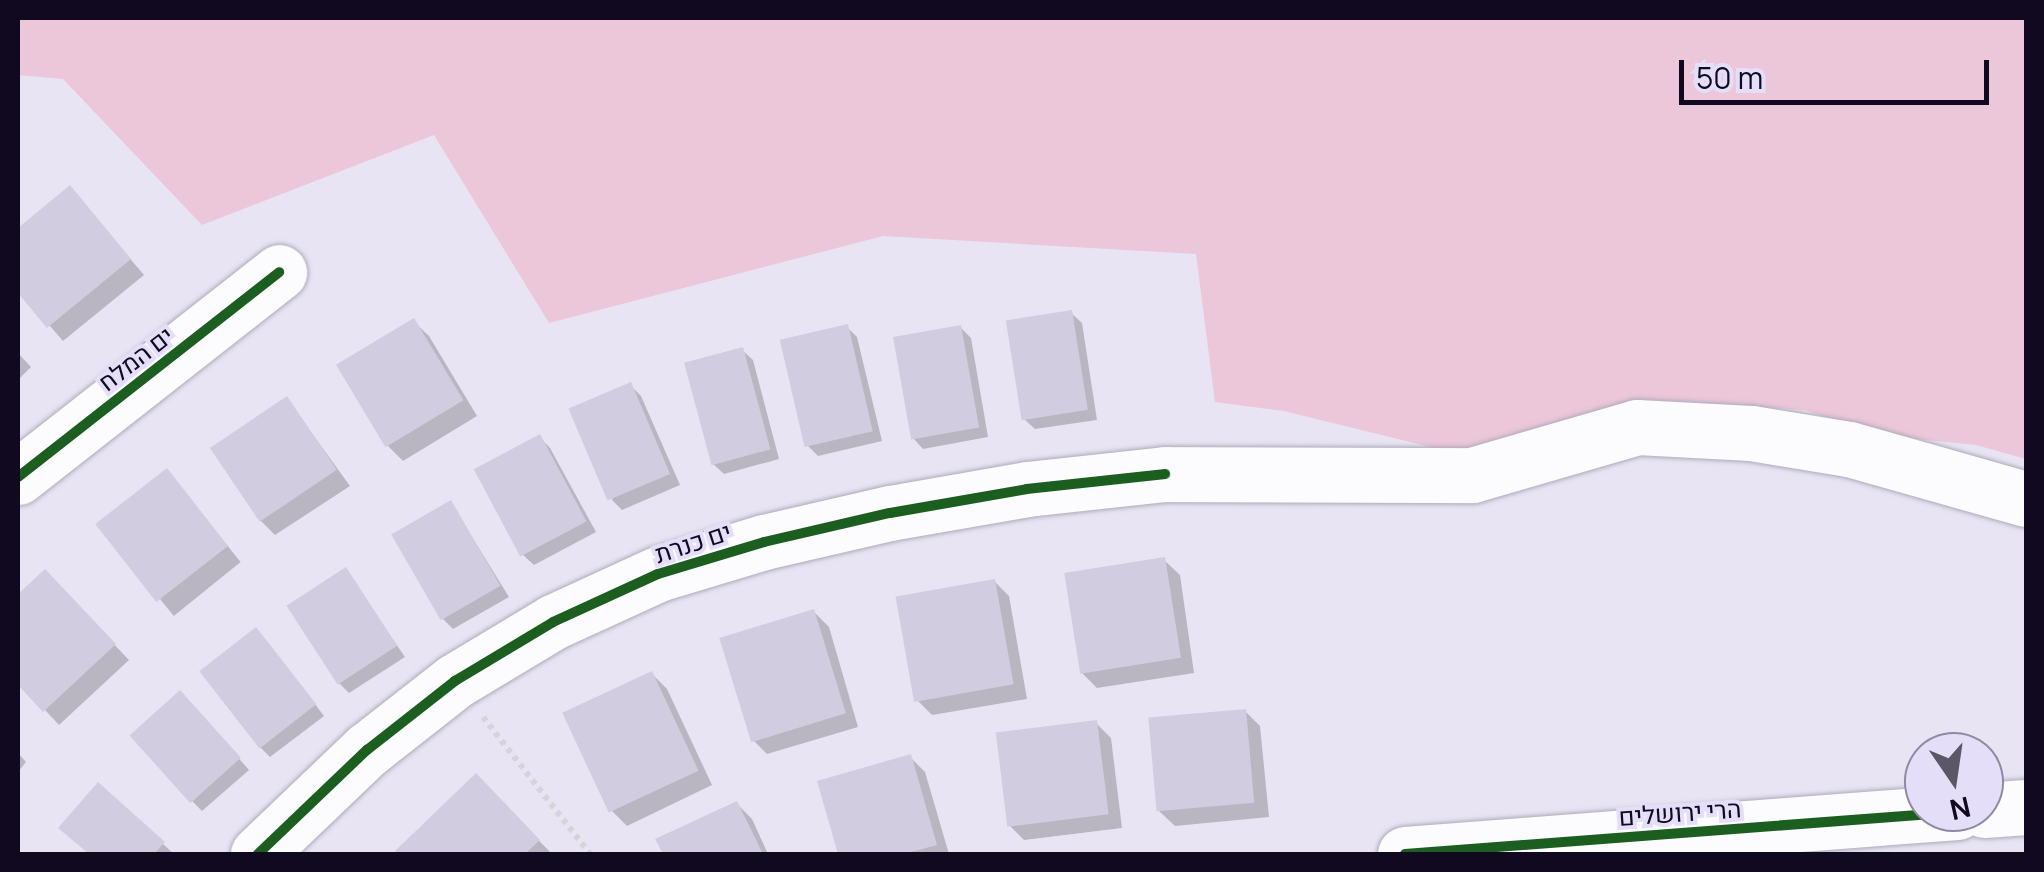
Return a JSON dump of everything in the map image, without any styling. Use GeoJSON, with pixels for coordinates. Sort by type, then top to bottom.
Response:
{"type":"FeatureCollection","features":[{"type":"Feature","properties":{"kind":"street","name":"ים המלח"},"geometry":{"type":"LineString","coordinates":[[18,477],[280,272]]}},
{"type":"Feature","properties":{"kind":"street","name":"ים כנרת"},"geometry":{"type":"LineString","coordinates":[[258,854],[367,750],[455,681],[553,622],[658,574],[764,542],[1008,492],[1166,474],[1472,475],[1636,427],[1751,433],[1849,449],[2026,499]]}},
{"type":"Feature","properties":{"kind":"street","name":"הרי ירושלים"},"geometry":{"type":"LineString","coordinates":[[1405,854],[1904,816]]}},
{"type":"Feature","properties":{"kind":"path"},"geometry":{"type":"LineString","coordinates":[[455,681],[590,854]]}},
{"type":"Feature","properties":{"kind":"shaded area"},"geometry":{"type":"Polygon","coordinates":[[[18,18],[2026,18],[2026,459],[1976,445],[1876,435],[1805,410],[1666,401],[1463,455],[1284,411],[1215,402],[1196,254],[883,236],[549,323],[434,135],[202,225],[63,79],[18,75],[18,18]]]}},
{"type":"Feature","properties":{"kind":"building"},"geometry":{"type":"Polygon","coordinates":[[[70,185],[131,259],[47,328],[18,293],[18,228],[70,185]]]}},
{"type":"Feature","properties":{"kind":"building"},"geometry":{"type":"Polygon","coordinates":[[[1072,310],[1088,410],[1022,420],[1006,320],[1072,310]]]}},
{"type":"Feature","properties":{"kind":"building"},"geometry":{"type":"Polygon","coordinates":[[[414,318],[463,400],[385,447],[336,365],[414,318]]]}},
{"type":"Feature","properties":{"kind":"building"},"geometry":{"type":"Polygon","coordinates":[[[848,324],[873,431],[805,447],[780,340],[848,324]]]}},
{"type":"Feature","properties":{"kind":"building"},"geometry":{"type":"Polygon","coordinates":[[[961,325],[979,427],[911,439],[893,337],[961,325]]]}},
{"type":"Feature","properties":{"kind":"building"},"geometry":{"type":"Polygon","coordinates":[[[743,347],[770,449],[712,465],[684,363],[743,347]]]}},
{"type":"Feature","properties":{"kind":"building"},"geometry":{"type":"Polygon","coordinates":[[[631,382],[670,474],[607,501],[568,409],[631,382]]]}},
{"type":"Feature","properties":{"kind":"building"},"geometry":{"type":"Polygon","coordinates":[[[287,396],[337,470],[260,522],[210,448],[287,396]]]}},
{"type":"Feature","properties":{"kind":"building"},"geometry":{"type":"Polygon","coordinates":[[[540,434],[586,521],[520,557],[474,469],[540,434]]]}},
{"type":"Feature","properties":{"kind":"building"},"geometry":{"type":"Polygon","coordinates":[[[167,468],[228,546],[156,602],[95,524],[167,468]]]}},
{"type":"Feature","properties":{"kind":"building"},"geometry":{"type":"Polygon","coordinates":[[[451,500],[500,586],[441,620],[391,534],[451,500]]]}},
{"type":"Feature","properties":{"kind":"building"},"geometry":{"type":"Polygon","coordinates":[[[1165,557],[1181,658],[1080,674],[1064,573],[1165,557]]]}},
{"type":"Feature","properties":{"kind":"building"},"geometry":{"type":"Polygon","coordinates":[[[346,567],[397,646],[338,685],[286,606],[346,567]]]}},
{"type":"Feature","properties":{"kind":"building"},"geometry":{"type":"Polygon","coordinates":[[[45,569],[116,644],[43,712],[18,685],[18,594],[45,569]]]}},
{"type":"Feature","properties":{"kind":"building"},"geometry":{"type":"Polygon","coordinates":[[[995,579],[1014,684],[914,702],[896,597],[995,579]]]}},
{"type":"Feature","properties":{"kind":"building"},"geometry":{"type":"Polygon","coordinates":[[[814,609],[846,713],[751,742],[719,638],[814,609]]]}},
{"type":"Feature","properties":{"kind":"building"},"geometry":{"type":"Polygon","coordinates":[[[256,627],[316,704],[260,749],[199,671],[256,627]]]}},
{"type":"Feature","properties":{"kind":"building"},"geometry":{"type":"Polygon","coordinates":[[[652,671],[698,771],[609,813],[562,713],[652,671]]]}},
{"type":"Feature","properties":{"kind":"building"},"geometry":{"type":"Polygon","coordinates":[[[180,690],[241,758],[190,803],[129,736],[180,690]]]}},
{"type":"Feature","properties":{"kind":"building"},"geometry":{"type":"Polygon","coordinates":[[[1246,709],[1254,803],[1157,811],[1148,718],[1246,709]]]}},
{"type":"Feature","properties":{"kind":"building"},"geometry":{"type":"Polygon","coordinates":[[[1097,720],[1109,814],[1007,827],[996,732],[1097,720]]]}},
{"type":"Feature","properties":{"kind":"building"},"geometry":{"type":"Polygon","coordinates":[[[911,754],[937,845],[904,854],[838,854],[817,781],[911,754]]]}},
{"type":"Feature","properties":{"kind":"building"},"geometry":{"type":"Polygon","coordinates":[[[476,773],[540,840],[525,854],[395,851],[476,773]]]}},
{"type":"Feature","properties":{"kind":"building"},"geometry":{"type":"Polygon","coordinates":[[[98,782],[165,842],[154,854],[89,854],[58,828],[98,782]]]}},
{"type":"Feature","properties":{"kind":"building"},"geometry":{"type":"Polygon","coordinates":[[[737,801],[763,854],[663,854],[655,839],[737,801]]]}},
{"type":"Feature","properties":{"kind":"cycle path"},"geometry":{"type":"LineString","coordinates":[[18,477],[279,272]]}},
{"type":"Feature","properties":{"kind":"cycle path"},"geometry":{"type":"LineString","coordinates":[[258,854],[367,750],[455,681],[553,622],[658,574],[764,542],[890,513],[1027,489],[1165,474]]}},
{"type":"Feature","properties":{"kind":"cycle path"},"geometry":{"type":"LineString","coordinates":[[1405,854],[1904,816]]}}]}
